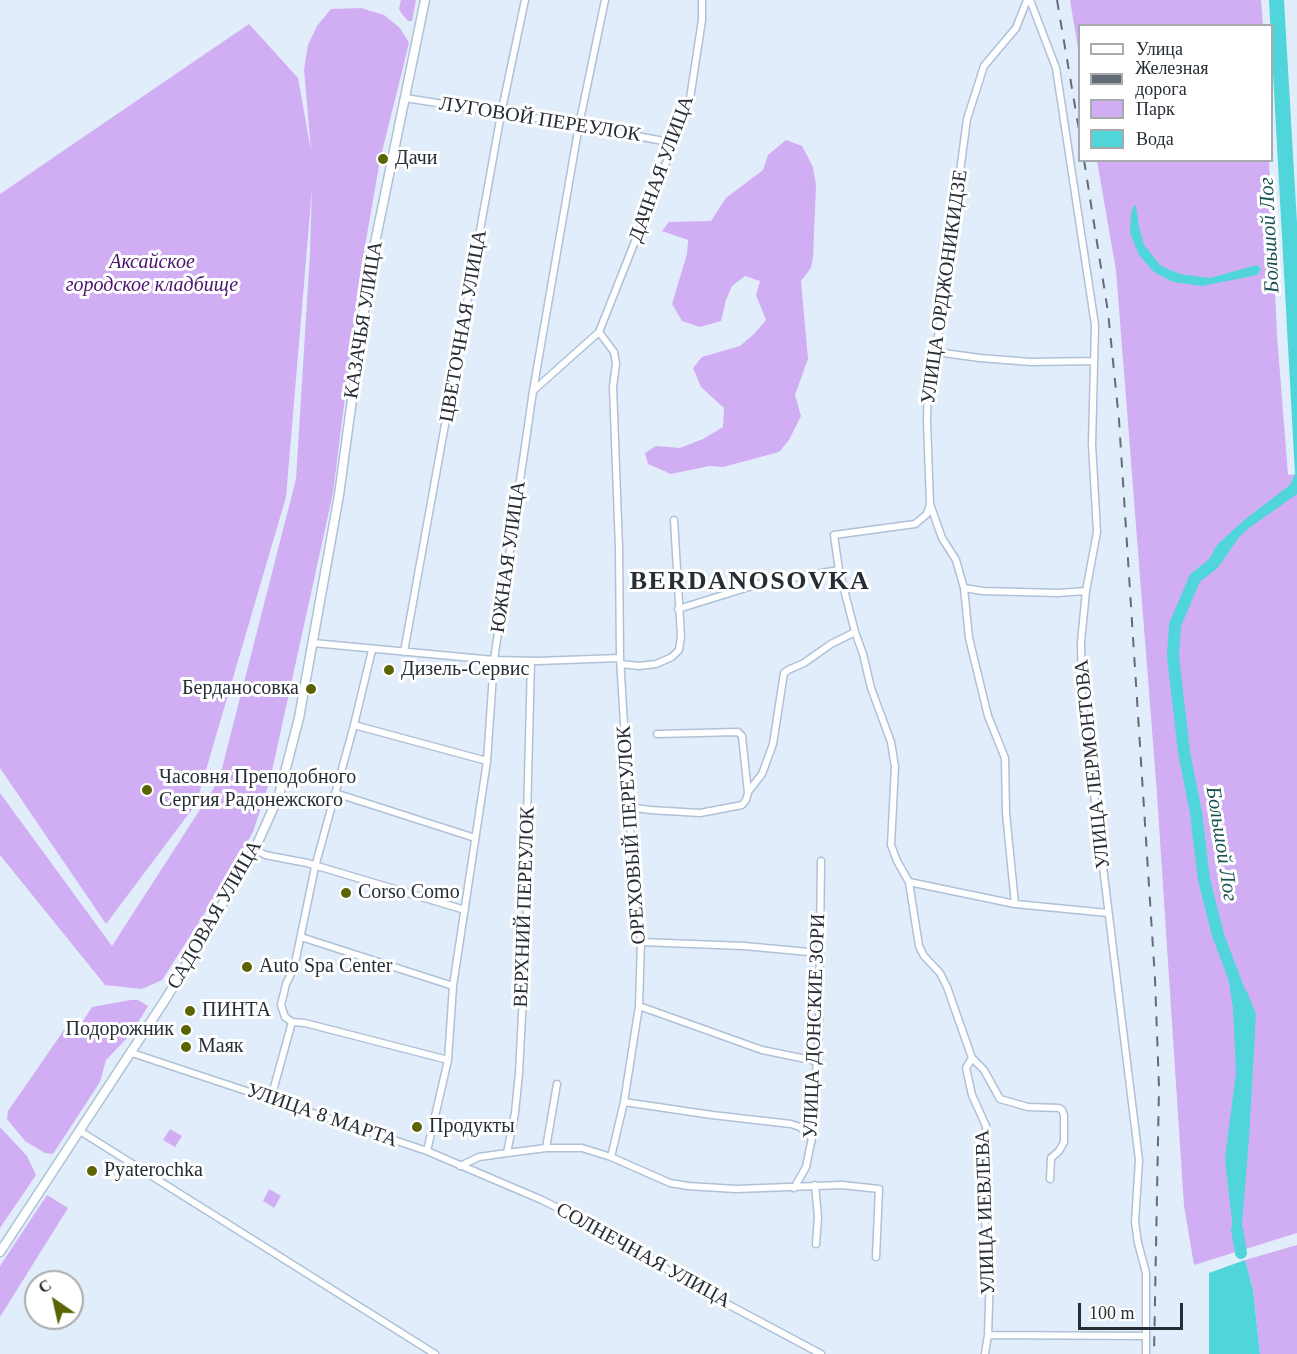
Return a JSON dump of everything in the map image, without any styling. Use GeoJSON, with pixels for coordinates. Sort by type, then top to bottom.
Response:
{"type":"FeatureCollection","features":[{"type":"Feature","properties":{"kind":"main road","name":"КАЗАЧЬЯ УЛИЦА"},"geometry":{"type":"LineString","coordinates":[[313,643],[339,495],[370,267],[425,0]]}},
{"type":"Feature","properties":{"kind":"main road","name":"САДОВАЯ УЛИЦА"},"geometry":{"type":"LineString","coordinates":[[0,1252],[132,1053],[255,849],[279,795],[299,718],[313,643]]}},
{"type":"Feature","properties":{"kind":"street","name":"ЦВЕТОЧНАЯ УЛИЦА"},"geometry":{"type":"LineString","coordinates":[[404,651],[501,114],[525,0]]}},
{"type":"Feature","properties":{"kind":"street","name":"ЮЖНАЯ УЛИЦА"},"geometry":{"type":"LineString","coordinates":[[427,1151],[448,1060],[453,986],[487,761],[494,660],[533,391],[579,125],[605,0]]}},
{"type":"Feature","properties":{"kind":"street","name":"ДАЧНАЯ УЛИЦА"},"geometry":{"type":"LineString","coordinates":[[600,332],[689,105],[702,20],[702,0]]}},
{"type":"Feature","properties":{"kind":"street","name":"УЛИЦА ОРДЖОНИКИДЗЕ"},"geometry":{"type":"LineString","coordinates":[[1015,904],[1006,813],[1005,758],[988,716],[969,638],[964,588],[956,560],[936,526],[930,504],[928,382],[936,352],[967,119],[979,79],[990,57],[1007,41],[1016,28],[1029,0]]}},
{"type":"Feature","properties":{"kind":"street","name":"УЛИЦА ЛЕРМОНТОВА"},"geometry":{"type":"LineString","coordinates":[[1029,0],[1056,68],[1095,325],[1092,444],[1097,532],[1086,591],[1081,642],[1082,696],[1139,1160],[1135,1222],[1146,1273],[1146,1354]]}},
{"type":"Feature","properties":{"kind":"street","name":"ЛУГОВОЙ ПЕРЕУЛОК"},"geometry":{"type":"LineString","coordinates":[[405,98],[579,125],[674,143]]}},
{"type":"Feature","properties":{"kind":"street"},"geometry":{"type":"LineString","coordinates":[[533,391],[600,332]]}},
{"type":"Feature","properties":{"kind":"street","name":"ОРЕХОВЫЙ ПЕРЕУЛОК"},"geometry":{"type":"LineString","coordinates":[[600,332],[614,352],[616,363],[613,387],[620,548],[621,661],[633,874],[641,942],[639,1006],[624,1102],[611,1157]]}},
{"type":"Feature","properties":{"kind":"street"},"geometry":{"type":"LineString","coordinates":[[936,352],[1031,362],[1094,361]]}},
{"type":"Feature","properties":{"kind":"street","name":"УЛИЦА ИЕВЛЕВА"},"geometry":{"type":"LineString","coordinates":[[930,504],[927,514],[915,524],[834,535],[839,570],[855,632],[871,688],[891,742],[895,767],[891,844],[897,861],[909,882],[919,946],[948,987],[972,1059],[966,1068],[972,1095],[986,1126],[988,1160],[983,1199],[990,1274],[988,1335],[985,1354]]}},
{"type":"Feature","properties":{"kind":"street"},"geometry":{"type":"LineString","coordinates":[[313,643],[494,660],[621,661],[639,666],[656,664],[672,657],[679,650],[681,636],[674,520]]}},
{"type":"Feature","properties":{"kind":"street"},"geometry":{"type":"LineString","coordinates":[[678,609],[762,582],[839,570]]}},
{"type":"Feature","properties":{"kind":"street"},"geometry":{"type":"LineString","coordinates":[[964,588],[994,592],[1086,591]]}},
{"type":"Feature","properties":{"kind":"street"},"geometry":{"type":"LineString","coordinates":[[629,807],[700,813],[742,805],[762,774],[773,744],[784,673],[855,632]]}},
{"type":"Feature","properties":{"kind":"street"},"geometry":{"type":"LineString","coordinates":[[372,650],[315,867],[294,968],[286,984],[281,1005],[285,1017],[292,1022],[305,1023],[448,1060]]}},
{"type":"Feature","properties":{"kind":"street","name":"ВЕРХНИЙ ПЕРЕУЛОК"},"geometry":{"type":"LineString","coordinates":[[507,1153],[515,1113],[519,1073],[527,919],[526,856],[531,661]]}},
{"type":"Feature","properties":{"kind":"street"},"geometry":{"type":"LineString","coordinates":[[354,724],[487,761]]}},
{"type":"Feature","properties":{"kind":"street"},"geometry":{"type":"LineString","coordinates":[[657,734],[738,732],[742,736],[748,793]]}},
{"type":"Feature","properties":{"kind":"street"},"geometry":{"type":"LineString","coordinates":[[335,793],[476,838]]}},
{"type":"Feature","properties":{"kind":"street"},"geometry":{"type":"LineString","coordinates":[[255,849],[266,855],[307,863],[465,910]]}},
{"type":"Feature","properties":{"kind":"street","name":"УЛИЦА ДОНСКИЕ ЗОРИ"},"geometry":{"type":"LineString","coordinates":[[794,1188],[806,1167],[813,1138],[819,1028],[821,861]]}},
{"type":"Feature","properties":{"kind":"street"},"geometry":{"type":"LineString","coordinates":[[909,882],[1015,904],[1108,913]]}},
{"type":"Feature","properties":{"kind":"street"},"geometry":{"type":"LineString","coordinates":[[301,937],[453,986]]}},
{"type":"Feature","properties":{"kind":"street"},"geometry":{"type":"LineString","coordinates":[[641,942],[744,946],[820,953]]}},
{"type":"Feature","properties":{"kind":"street"},"geometry":{"type":"LineString","coordinates":[[639,1006],[762,1050],[816,1061]]}},
{"type":"Feature","properties":{"kind":"street"},"geometry":{"type":"LineString","coordinates":[[271,1098],[292,1022]]}},
{"type":"Feature","properties":{"kind":"street","name":"УЛИЦА 8 МАРТА"},"geometry":{"type":"LineString","coordinates":[[132,1053],[427,1151],[460,1166]]}},
{"type":"Feature","properties":{"kind":"street"},"geometry":{"type":"LineString","coordinates":[[972,1059],[984,1070],[1000,1099],[1028,1107],[1062,1110],[1064,1142],[1051,1158],[1050,1179]]}},
{"type":"Feature","properties":{"kind":"street"},"geometry":{"type":"LineString","coordinates":[[546,1148],[556,1084]]}},
{"type":"Feature","properties":{"kind":"street"},"geometry":{"type":"LineString","coordinates":[[624,1102],[791,1124],[800,1127],[813,1138]]}},
{"type":"Feature","properties":{"kind":"street"},"geometry":{"type":"LineString","coordinates":[[80,1131],[435,1354]]}},
{"type":"Feature","properties":{"kind":"street"},"geometry":{"type":"LineString","coordinates":[[460,1166],[479,1157],[546,1148],[582,1148],[611,1157],[670,1183],[736,1189],[794,1188],[815,1185],[879,1189],[876,1257]]}},
{"type":"Feature","properties":{"kind":"street","name":"СОЛНЕЧНАЯ УЛИЦА"},"geometry":{"type":"LineString","coordinates":[[460,1166],[542,1200],[606,1232],[701,1290],[821,1354]]}},
{"type":"Feature","properties":{"kind":"street"},"geometry":{"type":"LineString","coordinates":[[815,1185],[818,1217],[816,1244]]}},
{"type":"Feature","properties":{"kind":"street"},"geometry":{"type":"LineString","coordinates":[[988,1335],[1146,1336]]}},
{"type":"Feature","properties":{"kind":"green space"},"geometry":{"type":"Polygon","coordinates":[[[401,0],[416,0],[412,21],[408,21],[399,9],[401,0]]]}},
{"type":"Feature","properties":{"kind":"green space"},"geometry":{"type":"Polygon","coordinates":[[[1070,0],[1261,0],[1263,24],[1078,24],[1078,48],[1070,0]]]}},
{"type":"Feature","properties":{"kind":"green space","name":"Аксайское городское кладбище"},"geometry":{"type":"Polygon","coordinates":[[[361,8],[384,15],[400,28],[409,43],[380,160],[361,269],[333,493],[270,780],[253,832],[221,888],[162,980],[142,989],[105,985],[0,855],[0,793],[112,946],[219,780],[296,479],[312,189],[286,497],[196,804],[106,924],[0,768],[0,194],[249,24],[298,78],[311,151],[304,69],[308,45],[317,26],[331,9],[361,8]]]}},
{"type":"Feature","properties":{"kind":"green space"},"geometry":{"type":"Polygon","coordinates":[[[786,140],[802,146],[813,167],[816,185],[813,257],[811,268],[801,281],[808,359],[795,395],[801,416],[789,440],[779,452],[723,467],[709,466],[671,474],[648,464],[645,453],[656,446],[680,448],[703,439],[723,427],[724,408],[701,387],[693,368],[702,357],[740,346],[766,320],[756,295],[760,281],[745,276],[732,286],[721,321],[700,327],[682,321],[672,304],[687,254],[688,240],[662,231],[669,222],[711,221],[726,198],[763,170],[768,155],[786,140]]]}},
{"type":"Feature","properties":{"kind":"green space"},"geometry":{"type":"Polygon","coordinates":[[[1097,162],[1269,162],[1277,335],[1288,475],[1297,474],[1297,1233],[1194,1265],[1184,1206],[1157,794],[1116,270],[1097,162]]]}},
{"type":"Feature","properties":{"kind":"green space"},"geometry":{"type":"Polygon","coordinates":[[[138,1000],[148,1006],[131,1034],[106,1060],[100,1082],[53,1154],[45,1153],[25,1141],[7,1119],[8,1111],[64,1030],[74,1035],[92,1007],[138,1000]]]}},
{"type":"Feature","properties":{"kind":"green space"},"geometry":{"type":"Polygon","coordinates":[[[0,1127],[27,1156],[36,1175],[0,1228],[0,1127]]]}},
{"type":"Feature","properties":{"kind":"green space"},"geometry":{"type":"Polygon","coordinates":[[[170,1129],[182,1136],[175,1147],[163,1140],[170,1129]]]}},
{"type":"Feature","properties":{"kind":"green space"},"geometry":{"type":"Polygon","coordinates":[[[269,1189],[281,1196],[274,1208],[263,1201],[269,1189]]]}},
{"type":"Feature","properties":{"kind":"green space"},"geometry":{"type":"Polygon","coordinates":[[[47,1195],[68,1208],[29,1270],[24,1270],[24,1279],[0,1317],[0,1266],[47,1195]]]}},
{"type":"Feature","properties":{"kind":"green space"},"geometry":{"type":"Polygon","coordinates":[[[1297,1245],[1297,1354],[1260,1354],[1253,1290],[1245,1260],[1297,1245]]]}},
{"type":"Feature","properties":{"kind":"water"},"geometry":{"type":"Polygon","coordinates":[[[1269,0],[1284,0],[1297,223],[1297,494],[1249,528],[1240,536],[1221,563],[1214,568],[1209,568],[1211,556],[1217,545],[1243,521],[1290,485],[1295,474],[1273,73],[1273,24],[1270,24],[1269,0]]]}},
{"type":"Feature","properties":{"kind":"water"},"geometry":{"type":"Polygon","coordinates":[[[1134,205],[1144,245],[1161,266],[1180,274],[1210,278],[1257,265],[1261,269],[1257,275],[1202,286],[1173,282],[1154,272],[1139,255],[1130,233],[1131,213],[1134,205]]]}},
{"type":"Feature","properties":{"kind":"water"},"geometry":{"type":"Polygon","coordinates":[[[1227,968],[1247,992],[1256,1014],[1240,1249],[1233,1230],[1225,1158],[1236,1073],[1233,1008],[1227,968]]]}},
{"type":"Feature","properties":{"kind":"water"},"geometry":{"type":"Polygon","coordinates":[[[1245,1260],[1253,1290],[1260,1354],[1209,1354],[1209,1273],[1245,1260]]]}},
{"type":"Feature","properties":{"kind":"waterway","name":"Большой Лог"},"geometry":{"type":"LineString","coordinates":[[1218,557],[1195,578],[1175,625],[1173,656],[1184,752],[1196,813],[1204,880],[1218,935],[1238,988]]}},
{"type":"Feature","properties":{"kind":"waterway","name":"Большой Лог"},"geometry":{"type":"LineString","coordinates":[[1237,1229],[1241,1253]]}},
{"type":"Feature","properties":{"kind":"railway"},"geometry":{"type":"LineString","coordinates":[[1057,0],[1078,124]]}},
{"type":"Feature","properties":{"kind":"railway"},"geometry":{"type":"LineString","coordinates":[[1084,162],[1108,312],[1119,420],[1155,979],[1159,1087],[1154,1354]]}},
{"type":"Feature","properties":{"kind":"place","name":"Дачи"},"geometry":{"type":"Point","coordinates":[383,159]}},
{"type":"Feature","properties":{"kind":"place","name":"Дизель-Сервис"},"geometry":{"type":"Point","coordinates":[389,670]}},
{"type":"Feature","properties":{"kind":"place","name":"Берданосовка"},"geometry":{"type":"Point","coordinates":[311,689]}},
{"type":"Feature","properties":{"kind":"place","name":"Часовня Преподобного Сергия Радонежского"},"geometry":{"type":"Point","coordinates":[147,790]}},
{"type":"Feature","properties":{"kind":"place","name":"Corso Como"},"geometry":{"type":"Point","coordinates":[346,893]}},
{"type":"Feature","properties":{"kind":"place","name":"Auto Spa Center"},"geometry":{"type":"Point","coordinates":[247,967]}},
{"type":"Feature","properties":{"kind":"place","name":"ПИНТА"},"geometry":{"type":"Point","coordinates":[190,1011]}},
{"type":"Feature","properties":{"kind":"place","name":"Подорожник"},"geometry":{"type":"Point","coordinates":[186,1030]}},
{"type":"Feature","properties":{"kind":"place","name":"Маяк"},"geometry":{"type":"Point","coordinates":[186,1047]}},
{"type":"Feature","properties":{"kind":"place","name":"Продукты"},"geometry":{"type":"Point","coordinates":[417,1127]}},
{"type":"Feature","properties":{"kind":"place","name":"Pyaterochka"},"geometry":{"type":"Point","coordinates":[92,1171]}},
{"type":"Feature","properties":{"kind":"district","name":"BERDANOSOVKA"},"geometry":{"type":"Point","coordinates":[750,582]}}]}
